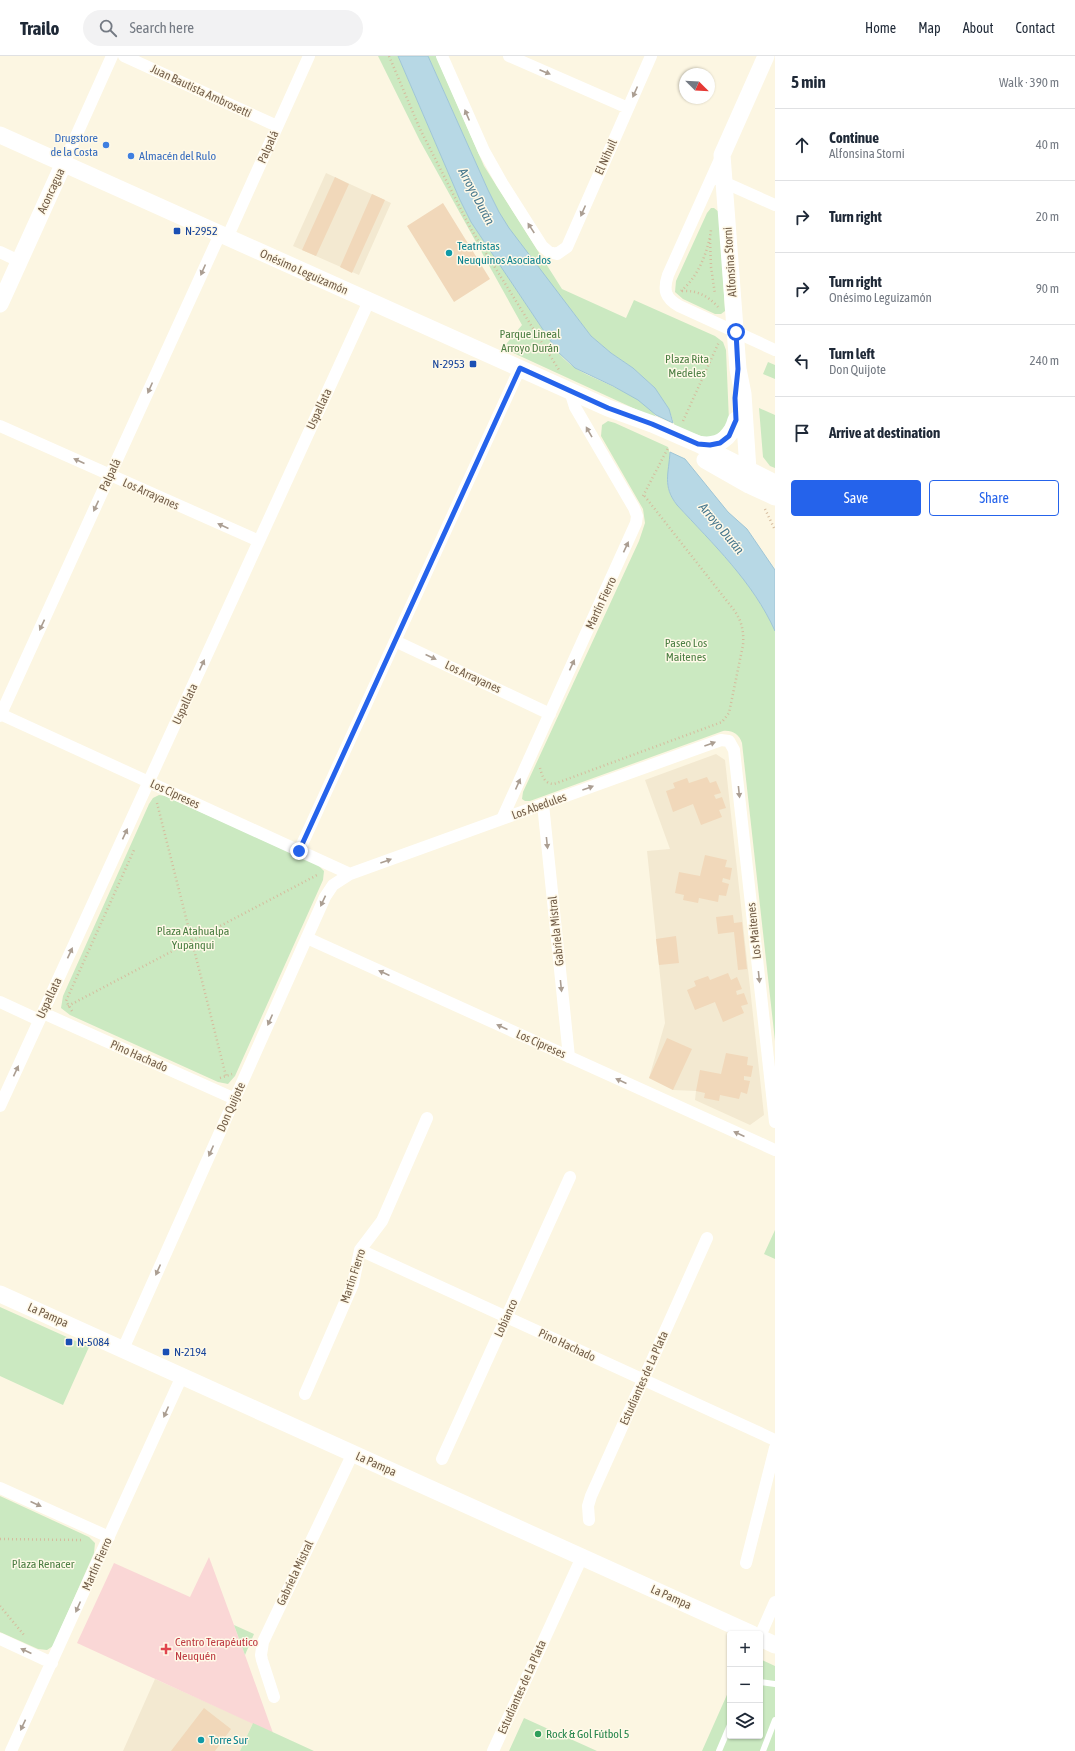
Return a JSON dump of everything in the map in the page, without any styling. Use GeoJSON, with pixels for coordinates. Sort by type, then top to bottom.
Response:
{"type":"FeatureCollection","features":[{"type":"Feature","properties":{"kind":"street","name":"Aconcagua"},"geometry":{"type":"LineString","coordinates":[[0,304],[112,56]]}},
{"type":"Feature","properties":{"kind":"street","name":"Juan Bautista Ambrosetti"},"geometry":{"type":"LineString","coordinates":[[124,56],[277,126]]}},
{"type":"Feature","properties":{"kind":"street","name":"Palpalá"},"geometry":{"type":"LineString","coordinates":[[0,715],[110,475],[309,56]]}},
{"type":"Feature","properties":{"kind":"street","name":"El Nihuil"},"geometry":{"type":"LineString","coordinates":[[442,56],[474,131],[493,168],[542,246],[549,252],[557,254],[567,247],[651,56]]}},
{"type":"Feature","properties":{"kind":"street"},"geometry":{"type":"LineString","coordinates":[[509,56],[628,108]]}},
{"type":"Feature","properties":{"kind":"street","name":"Alfonsina Storni"},"geometry":{"type":"LineString","coordinates":[[744,475],[743,394],[738,369],[736,332],[718,180],[722,155],[766,56]]}},
{"type":"Feature","properties":{"kind":"street"},"geometry":{"type":"LineString","coordinates":[[771,56],[775,58]]}},
{"type":"Feature","properties":{"kind":"street","name":"Onésimo Leguizamón"},"geometry":{"type":"LineString","coordinates":[[0,136],[608,408],[648,422],[698,444],[775,497]]}},
{"type":"Feature","properties":{"kind":"street"},"geometry":{"type":"LineString","coordinates":[[718,180],[775,205]]}},
{"type":"Feature","properties":{"kind":"street","name":"Alfonsina Storni"},"geometry":{"type":"LineString","coordinates":[[670,293],[665,288],[668,275],[718,180]]}},
{"type":"Feature","properties":{"kind":"street"},"geometry":{"type":"LineString","coordinates":[[0,252],[19,261]]}},
{"type":"Feature","properties":{"kind":"street"},"geometry":{"type":"LineString","coordinates":[[670,293],[668,299],[679,306],[775,350]]}},
{"type":"Feature","properties":{"kind":"street","name":"Uspallata"},"geometry":{"type":"LineString","coordinates":[[0,1106],[369,301]]}},
{"type":"Feature","properties":{"kind":"street"},"geometry":{"type":"LineString","coordinates":[[299,851],[520,368]]}},
{"type":"Feature","properties":{"kind":"street","name":"Alfonsina Storni"},"geometry":{"type":"LineString","coordinates":[[738,369],[735,398],[736,420],[744,475]]}},
{"type":"Feature","properties":{"kind":"street","name":"Martín Fierro"},"geometry":{"type":"LineString","coordinates":[[502,819],[637,520],[634,508],[575,407],[570,391]]}},
{"type":"Feature","properties":{"kind":"street","name":"Onésimo Leguizamón"},"geometry":{"type":"LineString","coordinates":[[608,408],[634,425],[695,455],[744,475],[775,483]]}},
{"type":"Feature","properties":{"kind":"street"},"geometry":{"type":"LineString","coordinates":[[698,444],[710,445],[725,440],[732,431],[736,420]]}},
{"type":"Feature","properties":{"kind":"street","name":"Los Arrayanes"},"geometry":{"type":"LineString","coordinates":[[0,426],[259,542]]}},
{"type":"Feature","properties":{"kind":"street","name":"Los Arrayanes"},"geometry":{"type":"LineString","coordinates":[[395,640],[550,714]]}},
{"type":"Feature","properties":{"kind":"street","name":"Los Cipreses"},"geometry":{"type":"LineString","coordinates":[[0,715],[350,874]]}},
{"type":"Feature","properties":{"kind":"street","name":"Los Abedules"},"geometry":{"type":"LineString","coordinates":[[350,874],[718,741],[729,741]]}},
{"type":"Feature","properties":{"kind":"street","name":"Los Maitenes"},"geometry":{"type":"LineString","coordinates":[[729,741],[734,750],[775,1122]]}},
{"type":"Feature","properties":{"kind":"street","name":"Gabriela Mistral"},"geometry":{"type":"LineString","coordinates":[[543,804],[569,1057]]}},
{"type":"Feature","properties":{"kind":"street","name":"Don Quijote"},"geometry":{"type":"LineString","coordinates":[[123,1349],[306,938],[329,890],[338,881],[350,874]]}},
{"type":"Feature","properties":{"kind":"street","name":"Los Cipreses"},"geometry":{"type":"LineString","coordinates":[[306,938],[775,1150]]}},
{"type":"Feature","properties":{"kind":"street","name":"Pino Hachado"},"geometry":{"type":"LineString","coordinates":[[0,1002],[41,1016],[234,1099]]}},
{"type":"Feature","properties":{"kind":"street","name":"Martín Fierro"},"geometry":{"type":"LineString","coordinates":[[305,1394],[354,1284],[360,1250],[382,1221],[428,1118]]}},
{"type":"Feature","properties":{"kind":"street","name":"Lobianco"},"geometry":{"type":"LineString","coordinates":[[442,1458],[570,1177]]}},
{"type":"Feature","properties":{"kind":"street","name":"Estudiantes de La Plata"},"geometry":{"type":"LineString","coordinates":[[589,1520],[588,1506],[591,1496],[707,1238]]}},
{"type":"Feature","properties":{"kind":"street","name":"Pino Hachado"},"geometry":{"type":"LineString","coordinates":[[360,1250],[775,1440]]}},
{"type":"Feature","properties":{"kind":"street","name":"La Pampa"},"geometry":{"type":"LineString","coordinates":[[0,1294],[745,1631]]}},
{"type":"Feature","properties":{"kind":"street","name":"Martín Fierro"},"geometry":{"type":"LineString","coordinates":[[11,1751],[182,1376]]}},
{"type":"Feature","properties":{"kind":"street"},"geometry":{"type":"LineString","coordinates":[[746,1563],[775,1448]]}},
{"type":"Feature","properties":{"kind":"street","name":"Gabriela Mistral"},"geometry":{"type":"LineString","coordinates":[[274,1697],[261,1655],[264,1642],[353,1453]]}},
{"type":"Feature","properties":{"kind":"street"},"geometry":{"type":"LineString","coordinates":[[0,1488],[109,1537]]}},
{"type":"Feature","properties":{"kind":"street","name":"Estudiantes de La Plata"},"geometry":{"type":"LineString","coordinates":[[493,1751],[582,1557]]}},
{"type":"Feature","properties":{"kind":"street"},"geometry":{"type":"LineString","coordinates":[[763,1631],[775,1602]]}},
{"type":"Feature","properties":{"kind":"street"},"geometry":{"type":"LineString","coordinates":[[763,1638],[775,1644]]}},
{"type":"Feature","properties":{"kind":"street"},"geometry":{"type":"LineString","coordinates":[[0,1639],[52,1663]]}},
{"type":"Feature","properties":{"kind":"lane"},"geometry":{"type":"LineString","coordinates":[[763,1682],[775,1684]]}},
{"type":"Feature","properties":{"kind":"lane"},"geometry":{"type":"LineString","coordinates":[[763,1751],[775,1720]]}},
{"type":"Feature","properties":{"kind":"lane"},"geometry":{"type":"LineString","coordinates":[[719,1751],[727,1732]]}},
{"type":"Feature","properties":{"kind":"path"},"geometry":{"type":"LineString","coordinates":[[389,56],[420,129],[471,229],[559,368],[570,391]]}},
{"type":"Feature","properties":{"kind":"path"},"geometry":{"type":"LineString","coordinates":[[681,291],[695,275],[704,256],[710,234],[711,267],[716,295]]}},
{"type":"Feature","properties":{"kind":"path"},"geometry":{"type":"LineString","coordinates":[[670,293],[693,291],[704,295],[719,307],[717,301]]}},
{"type":"Feature","properties":{"kind":"path"},"geometry":{"type":"LineString","coordinates":[[680,428],[719,341]]}},
{"type":"Feature","properties":{"kind":"path"},"geometry":{"type":"LineString","coordinates":[[552,365],[566,371]]}},
{"type":"Feature","properties":{"kind":"path"},"geometry":{"type":"LineString","coordinates":[[642,500],[643,494],[668,447]]}},
{"type":"Feature","properties":{"kind":"path"},"geometry":{"type":"LineString","coordinates":[[541,762],[540,769],[545,780],[548,783],[554,784],[722,722],[729,713],[743,645],[744,637],[741,622],[734,610],[643,494]]}},
{"type":"Feature","properties":{"kind":"path"},"geometry":{"type":"LineString","coordinates":[[153,806],[164,800]]}},
{"type":"Feature","properties":{"kind":"path"},"geometry":{"type":"LineString","coordinates":[[157,803],[226,1076]]}},
{"type":"Feature","properties":{"kind":"path"},"geometry":{"type":"LineString","coordinates":[[79,1015],[72,1011],[66,1001],[134,849]]}},
{"type":"Feature","properties":{"kind":"path"},"geometry":{"type":"LineString","coordinates":[[316,868],[320,878]]}},
{"type":"Feature","properties":{"kind":"path"},"geometry":{"type":"LineString","coordinates":[[68,1006],[319,874]]}},
{"type":"Feature","properties":{"kind":"path"},"geometry":{"type":"LineString","coordinates":[[213,1075],[220,1078],[232,1074],[235,1067]]}},
{"type":"Feature","properties":{"kind":"path"},"geometry":{"type":"LineString","coordinates":[[0,1539],[87,1540]]}},
{"type":"Feature","properties":{"kind":"path"},"geometry":{"type":"LineString","coordinates":[[0,1606],[28,1639],[21,1636]]}},
{"type":"Feature","properties":{"kind":"shaded area"},"geometry":{"type":"Polygon","coordinates":[[[326,173],[391,203],[359,275],[293,246],[326,173]]]}},
{"type":"Feature","properties":{"kind":"shaded area"},"geometry":{"type":"Polygon","coordinates":[[[716,754],[725,760],[764,1115],[750,1125],[695,1100],[696,1091],[673,1090],[649,1078],[665,1023],[647,851],[670,849],[645,780],[716,754]]]}},
{"type":"Feature","properties":{"kind":"shaded area","name":"Centro Terapéutico Neuquén"},"geometry":{"type":"Polygon","coordinates":[[[209,1557],[273,1733],[77,1643],[114,1563],[190,1597],[209,1557]]]}},
{"type":"Feature","properties":{"kind":"shaded area"},"geometry":{"type":"Polygon","coordinates":[[[155,1679],[253,1723],[240,1751],[123,1751],[155,1679]]]}},
{"type":"Feature","properties":{"kind":"green space","name":"Parque Lineal Arroyo Durán"},"geometry":{"type":"Polygon","coordinates":[[[378,56],[398,56],[460,200],[471,222],[558,352],[573,367],[636,398],[653,412],[657,419],[505,349],[507,343],[522,325],[420,141],[378,56]]]}},
{"type":"Feature","properties":{"kind":"green space","name":"Plaza Rita Medeles"},"geometry":{"type":"Polygon","coordinates":[[[428,56],[436,56],[484,166],[562,289],[626,318],[634,300],[715,336],[723,342],[726,350],[729,421],[713,440],[675,427],[669,409],[655,388],[633,368],[611,353],[591,336],[509,229],[488,190],[428,56]]]}},
{"type":"Feature","properties":{"kind":"green space"},"geometry":{"type":"Polygon","coordinates":[[[711,208],[714,208],[719,212],[725,311],[721,314],[715,314],[683,299],[675,292],[676,281],[707,213],[711,208]]]}},
{"type":"Feature","properties":{"kind":"green space"},"geometry":{"type":"Polygon","coordinates":[[[768,362],[775,365],[775,379],[763,374],[768,362]]]}},
{"type":"Feature","properties":{"kind":"green space"},"geometry":{"type":"Polygon","coordinates":[[[759,408],[775,415],[775,468],[770,466],[763,457],[759,408]]]}},
{"type":"Feature","properties":{"kind":"green space","name":"Paseo Los Maitenes"},"geometry":{"type":"Polygon","coordinates":[[[608,421],[668,447],[670,461],[667,481],[671,496],[677,505],[718,549],[744,580],[766,613],[775,631],[775,1041],[742,743],[737,735],[729,731],[723,731],[530,801],[525,801],[522,799],[523,792],[639,541],[645,523],[643,509],[601,436],[602,425],[608,421]]]}},
{"type":"Feature","properties":{"kind":"green space","name":"Plaza Atahualpa Yupanqui"},"geometry":{"type":"Polygon","coordinates":[[[159,795],[165,796],[318,865],[324,871],[323,880],[235,1076],[228,1084],[218,1082],[70,1015],[61,1008],[63,996],[149,804],[153,798],[159,795]]]}},
{"type":"Feature","properties":{"kind":"green space"},"geometry":{"type":"Polygon","coordinates":[[[775,1230],[775,1259],[764,1254],[775,1230]]]}},
{"type":"Feature","properties":{"kind":"green space"},"geometry":{"type":"Polygon","coordinates":[[[0,1307],[89,1347],[63,1405],[0,1376],[0,1307]]]}},
{"type":"Feature","properties":{"kind":"green space","name":"Plaza Renacer"},"geometry":{"type":"Polygon","coordinates":[[[0,1496],[89,1537],[95,1543],[94,1553],[53,1646],[47,1650],[38,1649],[0,1632],[0,1496]]]}},
{"type":"Feature","properties":{"kind":"green space"},"geometry":{"type":"Polygon","coordinates":[[[234,1625],[254,1634],[245,1655],[234,1625]]]}},
{"type":"Feature","properties":{"kind":"green space"},"geometry":{"type":"Polygon","coordinates":[[[763,1660],[775,1666],[775,1751],[702,1751],[727,1695],[727,1739],[763,1739],[763,1660]]]}},
{"type":"Feature","properties":{"kind":"green space","name":"Rock & Gol Fútbol 5"},"geometry":{"type":"Polygon","coordinates":[[[524,1718],[597,1751],[509,1751],[524,1718]]]}},
{"type":"Feature","properties":{"kind":"green space"},"geometry":{"type":"Polygon","coordinates":[[[253,1723],[314,1751],[240,1751],[253,1723]]]}},
{"type":"Feature","properties":{"kind":"water","name":"Arroyo Durán"},"geometry":{"type":"Polygon","coordinates":[[[398,56],[428,56],[488,190],[509,228],[591,336],[611,353],[633,368],[655,388],[669,409],[673,423],[656,415],[638,400],[575,368],[558,352],[471,222],[460,200],[398,56]]]}},
{"type":"Feature","properties":{"kind":"water","name":"Arroyo Durán"},"geometry":{"type":"Polygon","coordinates":[[[670,452],[685,459],[728,512],[747,529],[775,570],[775,631],[766,613],[744,580],[672,498],[668,485],[670,452]]]}},
{"type":"Feature","properties":{"kind":"building"},"geometry":{"type":"Polygon","coordinates":[[[335,177],[349,184],[316,256],[302,250],[335,177]]]}},
{"type":"Feature","properties":{"kind":"building"},"geometry":{"type":"Polygon","coordinates":[[[372,194],[385,200],[352,273],[340,267],[372,194]]]}},
{"type":"Feature","properties":{"kind":"building","name":"Teatristas Neuquinos Asociados"},"geometry":{"type":"Polygon","coordinates":[[[443,203],[490,279],[454,302],[407,226],[443,203]]]}},
{"type":"Feature","properties":{"kind":"building"},"geometry":{"type":"Polygon","coordinates":[[[707,777],[710,783],[716,781],[721,793],[714,795],[716,799],[722,797],[726,808],[719,810],[722,817],[701,825],[693,804],[673,812],[666,791],[675,788],[673,783],[687,778],[689,783],[707,777]]]}},
{"type":"Feature","properties":{"kind":"building"},"geometry":{"type":"Polygon","coordinates":[[[705,855],[727,860],[725,867],[732,868],[730,880],[723,878],[722,882],[729,884],[726,896],[719,895],[718,902],[699,898],[698,903],[683,900],[684,895],[675,893],[679,872],[700,876],[705,855]]]}},
{"type":"Feature","properties":{"kind":"building"},"geometry":{"type":"Polygon","coordinates":[[[733,915],[734,923],[742,922],[747,969],[738,970],[734,932],[718,934],[716,917],[733,915]]]}},
{"type":"Feature","properties":{"kind":"building"},"geometry":{"type":"Polygon","coordinates":[[[676,936],[679,963],[659,965],[656,939],[676,936]]]}},
{"type":"Feature","properties":{"kind":"building"},"geometry":{"type":"Polygon","coordinates":[[[728,973],[731,980],[737,977],[742,989],[736,991],[737,995],[744,993],[748,1004],[741,1006],[744,1013],[723,1022],[715,1002],[695,1010],[687,990],[696,986],[694,981],[708,976],[710,980],[728,973]]]}},
{"type":"Feature","properties":{"kind":"building"},"geometry":{"type":"Polygon","coordinates":[[[667,1038],[692,1049],[673,1090],[649,1078],[667,1038]]]}},
{"type":"Feature","properties":{"kind":"building"},"geometry":{"type":"Polygon","coordinates":[[[726,1053],[748,1057],[747,1065],[753,1066],[751,1077],[744,1076],[744,1080],[750,1081],[747,1094],[741,1092],[739,1099],[720,1095],[719,1101],[704,1098],[705,1093],[696,1091],[700,1070],[721,1074],[726,1053]]]}},
{"type":"Feature","properties":{"kind":"building","name":"Torre Sur"},"geometry":{"type":"Polygon","coordinates":[[[204,1708],[231,1729],[215,1751],[171,1751],[204,1708]]]}},
{"type":"Feature","properties":{"kind":"place","name":"Drugstore de la Costa"},"geometry":{"type":"Point","coordinates":[106,145]}},
{"type":"Feature","properties":{"kind":"place","name":"Almacén del Rulo"},"geometry":{"type":"Point","coordinates":[131,156]}},
{"type":"Feature","properties":{"kind":"place","name":"N-2952"},"geometry":{"type":"Point","coordinates":[177,231]}},
{"type":"Feature","properties":{"kind":"place","name":"Teatristas Neuquinos Asociados"},"geometry":{"type":"Point","coordinates":[449,253]}},
{"type":"Feature","properties":{"kind":"place","name":"N-2953"},"geometry":{"type":"Point","coordinates":[473,364]}},
{"type":"Feature","properties":{"kind":"place","name":"N-5084"},"geometry":{"type":"Point","coordinates":[69,1342]}},
{"type":"Feature","properties":{"kind":"place","name":"N-2194"},"geometry":{"type":"Point","coordinates":[166,1352]}},
{"type":"Feature","properties":{"kind":"place","name":"Centro Terapéutico Neuquén"},"geometry":{"type":"Point","coordinates":[166,1649]}},
{"type":"Feature","properties":{"kind":"place","name":"Rock & Gol Fútbol 5"},"geometry":{"type":"Point","coordinates":[538,1734]}},
{"type":"Feature","properties":{"kind":"place","name":"Torre Sur"},"geometry":{"type":"Point","coordinates":[201,1740]}},
{"type":"Feature","properties":{"kind":"route"},"geometry":{"type":"LineString","coordinates":[[299,851],[520,368],[608,408],[652,424],[698,444],[704,446],[710,445],[720,443],[725,440],[734,427],[736,420],[735,391],[738,369],[736,332]]}}]}
